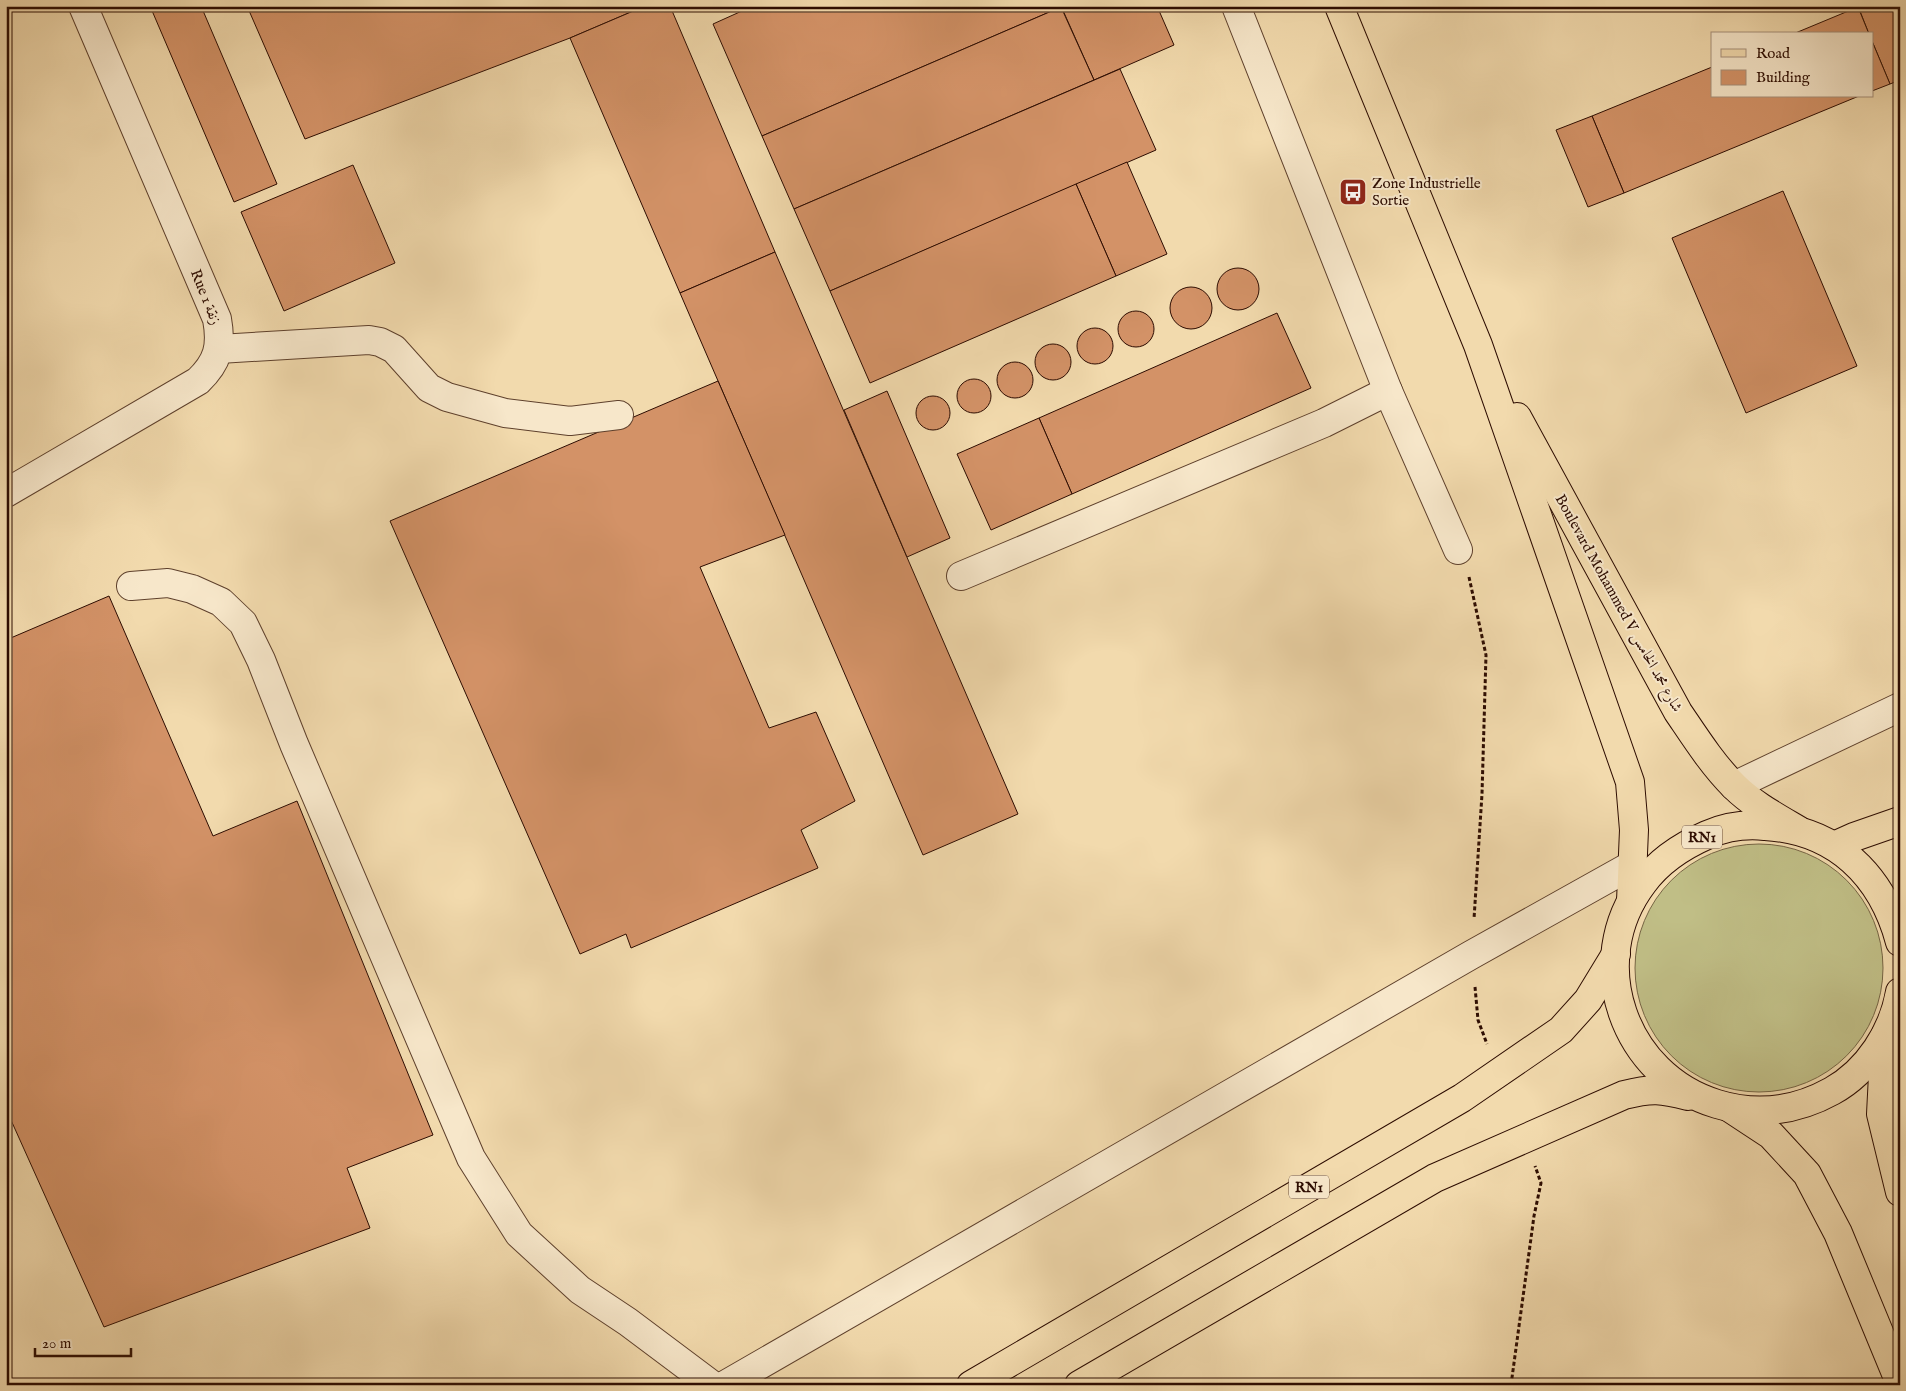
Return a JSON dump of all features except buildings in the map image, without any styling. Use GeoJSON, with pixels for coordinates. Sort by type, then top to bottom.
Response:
{"type":"FeatureCollection","features":[{"type":"Feature","properties":{"kind":"main road","name":"Boulevard Mohammed V شارع محمد الخامس"},"geometry":{"type":"LineString","coordinates":[[1339,6],[1478,345],[1630,782],[1634,830],[1631,901]]}},
{"type":"Feature","properties":{"kind":"main road","name":"Boulevard Mohammed V شارع محمد الخامس"},"geometry":{"type":"LineString","coordinates":[[1478,345],[1678,712],[1705,752],[1734,786],[1760,808],[1798,830]]}},
{"type":"Feature","properties":{"kind":"main road"},"geometry":{"type":"LineString","coordinates":[[1834,846],[1900,821]]}},
{"type":"Feature","properties":{"kind":"main road","name":"RN1"},"geometry":{"type":"LineString","coordinates":[[1700,1099],[1680,1088],[1663,1074],[1647,1058],[1634,1040],[1624,1020],[1615,976],[1616,954],[1621,927],[1631,901],[1657,867],[1673,853],[1692,841],[1712,832],[1733,827],[1754,825],[1776,826],[1798,830],[1816,837],[1834,846],[1865,872],[1878,888],[1888,906],[1900,942]]}},
{"type":"Feature","properties":{"kind":"main road","name":"RN1"},"geometry":{"type":"LineString","coordinates":[[971,1385],[1462,1098],[1562,1030],[1588,1000],[1616,954]]}},
{"type":"Feature","properties":{"kind":"main road","name":"RN1"},"geometry":{"type":"LineString","coordinates":[[1079,1385],[1435,1178],[1624,1094],[1649,1089],[1669,1091],[1730,1108],[1753,1111],[1776,1110],[1820,1097],[1840,1086],[1858,1072],[1873,1055],[1885,1036],[1893,1018],[1900,992]]}},
{"type":"Feature","properties":{"kind":"main road"},"geometry":{"type":"LineString","coordinates":[[1885,1036],[1881,1114],[1900,1192]]}},
{"type":"Feature","properties":{"kind":"main road"},"geometry":{"type":"LineString","coordinates":[[1730,1108],[1771,1135],[1807,1174],[1838,1233],[1900,1383]]}},
{"type":"Feature","properties":{"kind":"street","name":"Rue 1 زنقة"},"geometry":{"type":"LineString","coordinates":[[6,493],[198,381],[208,372],[214,362],[218,349],[220,334],[217,319],[83,6]]}},
{"type":"Feature","properties":{"kind":"street"},"geometry":{"type":"LineString","coordinates":[[1236,6],[1388,391],[1458,550]]}},
{"type":"Feature","properties":{"kind":"street"},"geometry":{"type":"LineString","coordinates":[[218,349],[369,340],[380,342],[394,349],[429,388],[447,397],[505,412],[570,421],[619,415]]}},
{"type":"Feature","properties":{"kind":"street"},"geometry":{"type":"LineString","coordinates":[[961,576],[1324,423],[1388,391]]}},
{"type":"Feature","properties":{"kind":"street"},"geometry":{"type":"LineString","coordinates":[[132,586],[168,583],[192,590],[221,602],[243,623],[261,660],[298,753],[472,1158],[519,1234],[580,1290],[628,1322],[712,1385]]}},
{"type":"Feature","properties":{"kind":"street"},"geometry":{"type":"LineString","coordinates":[[1734,786],[1900,707]]}},
{"type":"Feature","properties":{"kind":"street"},"geometry":{"type":"LineString","coordinates":[[725,1385],[1471,955],[1632,865]]}},
{"type":"Feature","properties":{"kind":"shaded area"},"geometry":{"type":"Polygon","coordinates":[[[1759,844],[1783,846],[1806,853],[1828,865],[1847,880],[1862,899],[1874,921],[1881,944],[1883,968],[1881,992],[1874,1015],[1862,1037],[1847,1056],[1828,1071],[1806,1083],[1783,1090],[1759,1092],[1735,1090],[1712,1083],[1690,1071],[1671,1056],[1656,1037],[1644,1015],[1637,992],[1635,968],[1637,944],[1644,921],[1656,899],[1671,880],[1690,865],[1712,853],[1735,846],[1759,844]]]}},
{"type":"Feature","properties":{"kind":"place","name":"Zone Industrielle Sortie"},"geometry":{"type":"Point","coordinates":[1353,192]}}]}
